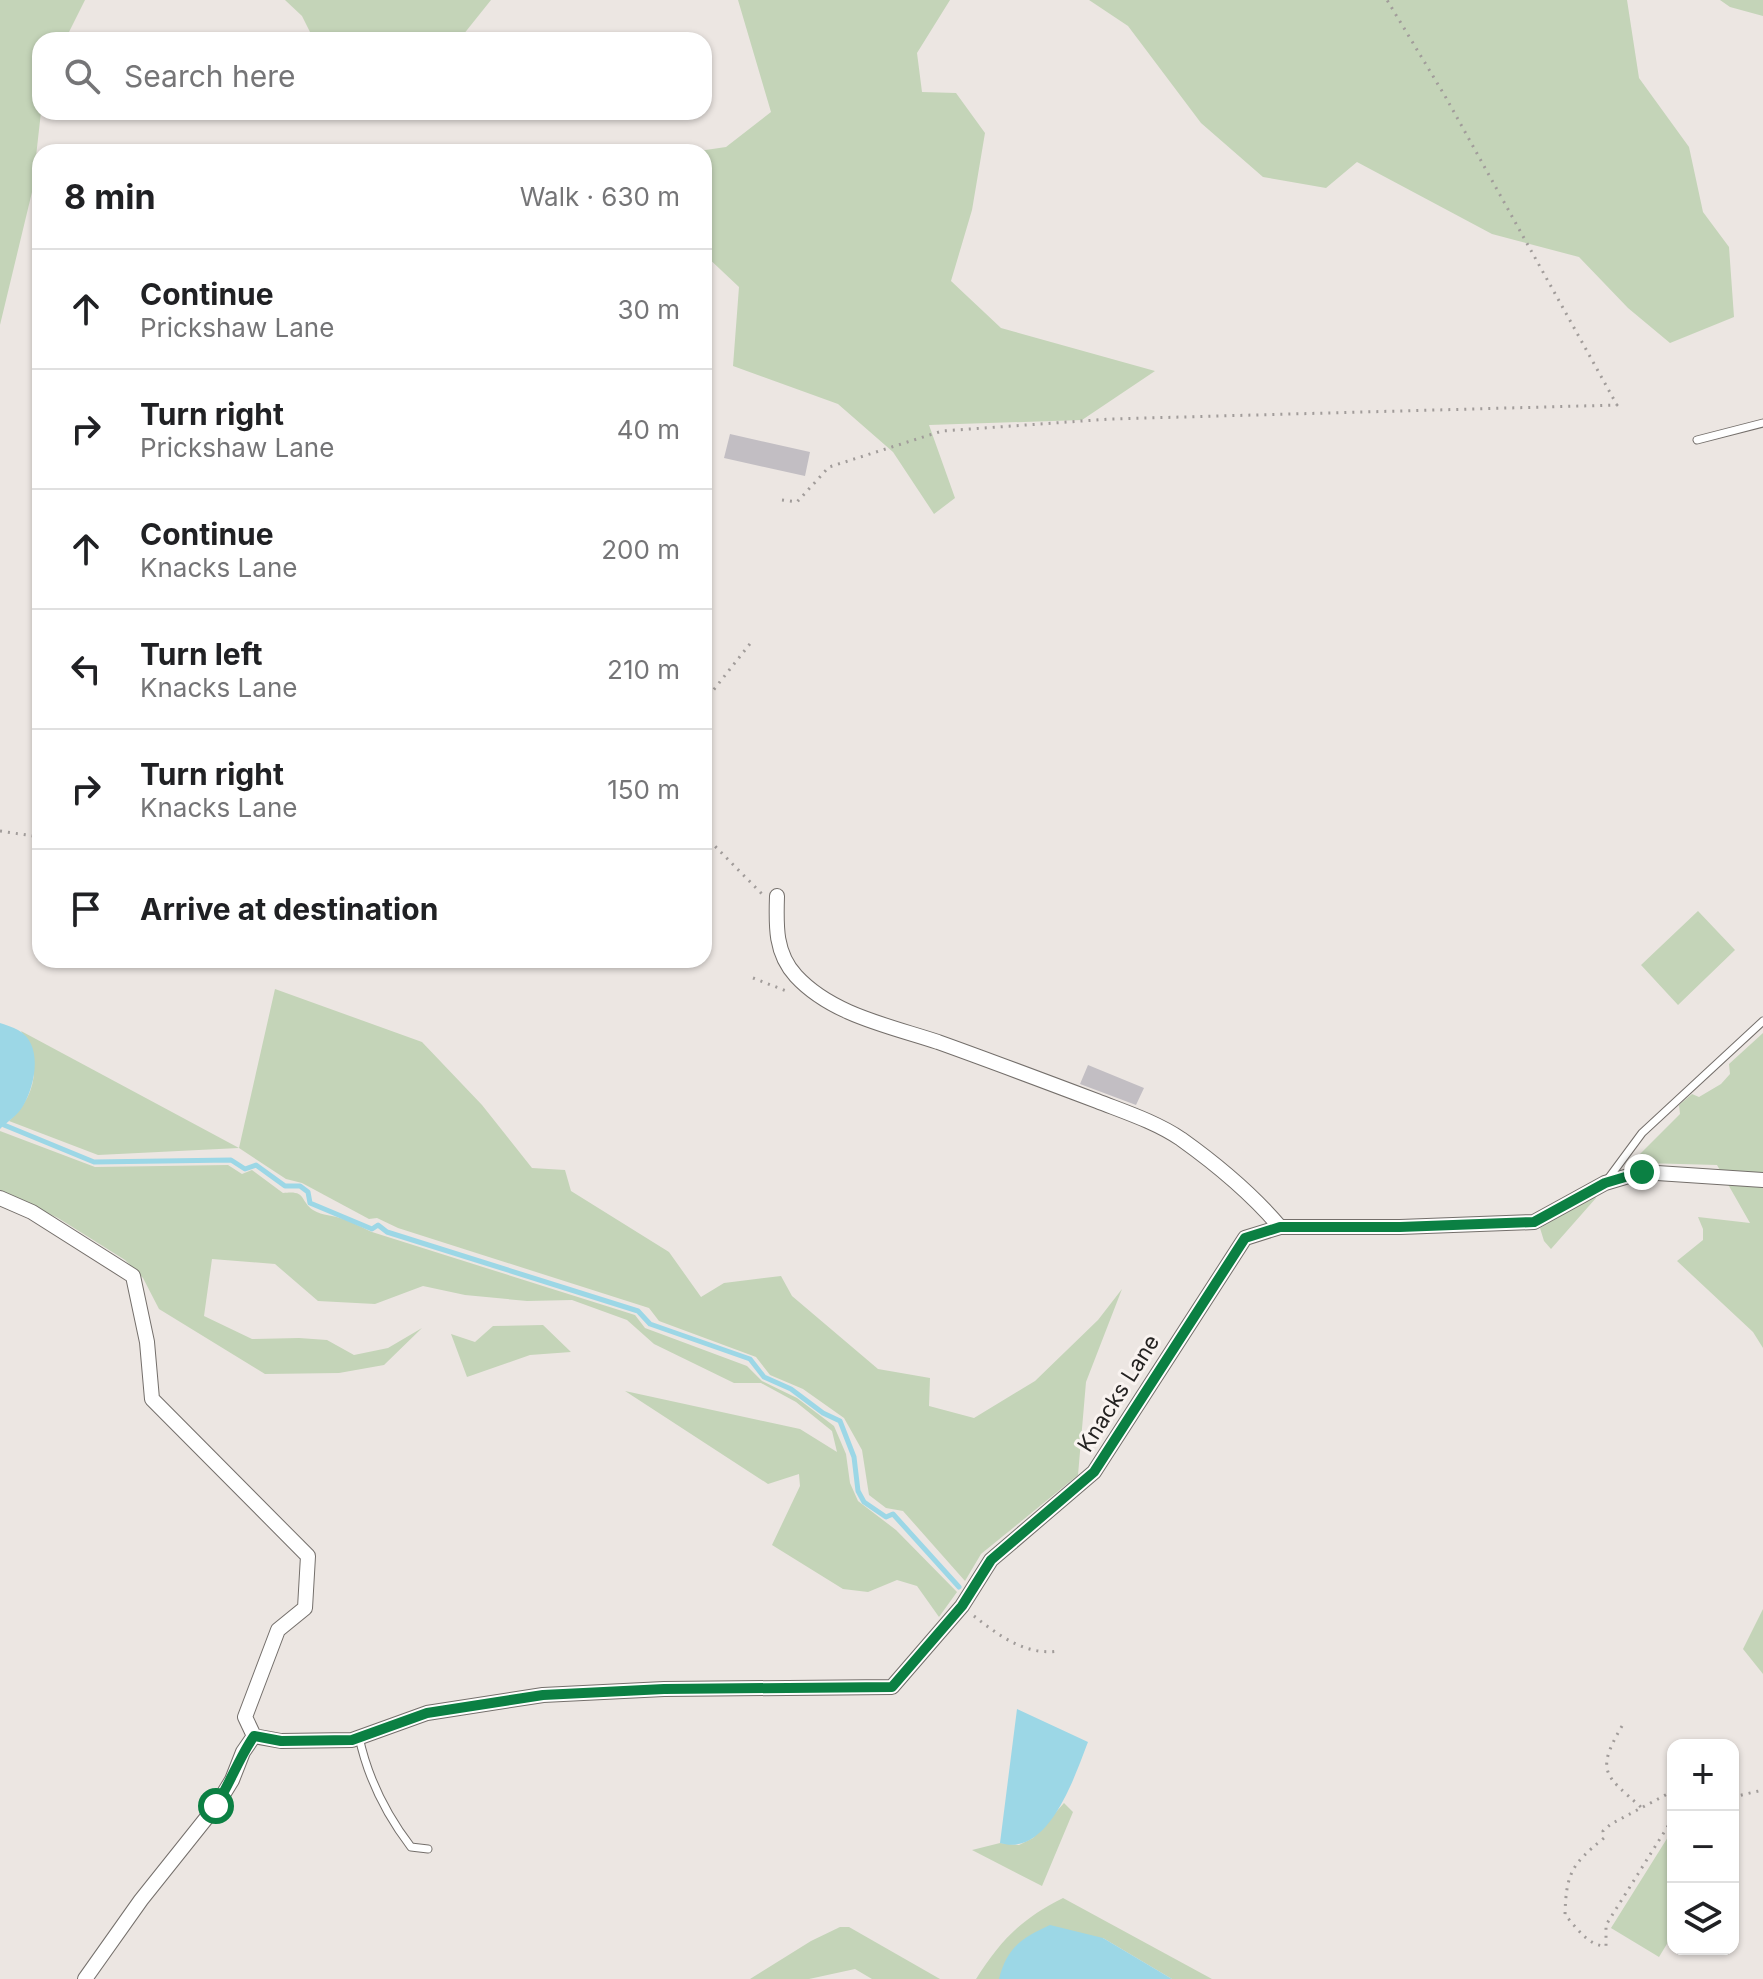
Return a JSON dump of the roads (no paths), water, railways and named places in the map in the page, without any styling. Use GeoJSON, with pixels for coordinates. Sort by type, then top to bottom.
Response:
{"type":"FeatureCollection","features":[{"type":"Feature","properties":{"kind":"street"},"geometry":{"type":"LineString","coordinates":[[777,903],[778,944],[783,959],[796,976],[830,1004],[1012,1068],[1147,1120],[1179,1138],[1259,1203],[1280,1227]]}},
{"type":"Feature","properties":{"kind":"street","name":"Knacks Lane"},"geometry":{"type":"LineString","coordinates":[[254,1736],[281,1741],[355,1738],[427,1713],[543,1695],[664,1689],[892,1687],[962,1606],[991,1560],[1094,1472],[1245,1238],[1280,1227],[1534,1222],[1605,1183],[1642,1172],[1763,1180]]}},
{"type":"Feature","properties":{"kind":"street"},"geometry":{"type":"LineString","coordinates":[[0,1198],[32,1212],[133,1276],[147,1342],[152,1399],[308,1556],[305,1608],[278,1630],[245,1717],[254,1736],[243,1752],[232,1780],[216,1806],[141,1900],[85,1979]]}},
{"type":"Feature","properties":{"kind":"lane"},"geometry":{"type":"LineString","coordinates":[[1697,440],[1763,423]]}},
{"type":"Feature","properties":{"kind":"lane"},"geometry":{"type":"LineString","coordinates":[[1605,1183],[1642,1133],[1763,1021]]}},
{"type":"Feature","properties":{"kind":"lane"},"geometry":{"type":"LineString","coordinates":[[355,1738],[370,1780],[397,1829],[411,1847],[428,1849]]}},
{"type":"Feature","properties":{"kind":"water"},"geometry":{"type":"Polygon","coordinates":[[[0,1023],[26,1036],[35,1066],[31,1088],[23,1106],[0,1129],[0,1023]]]}},
{"type":"Feature","properties":{"kind":"water"},"geometry":{"type":"Polygon","coordinates":[[[1017,1709],[1088,1742],[1058,1810],[1046,1826],[1033,1838],[1017,1844],[1000,1843],[1017,1709]]]}},
{"type":"Feature","properties":{"kind":"water"},"geometry":{"type":"Polygon","coordinates":[[[1050,1925],[1103,1938],[1172,1979],[999,1979],[1011,1951],[1031,1934],[1050,1925]]]}},
{"type":"Feature","properties":{"kind":"waterway"},"geometry":{"type":"LineString","coordinates":[[4,1125],[94,1162],[231,1160],[245,1169],[256,1165],[285,1186],[300,1186],[308,1192],[310,1203],[372,1229],[378,1225],[387,1232],[638,1311],[650,1324],[750,1359],[764,1377],[791,1389],[823,1413],[840,1421],[854,1457],[858,1491],[864,1502],[886,1517],[893,1514],[959,1587]]}}]}
